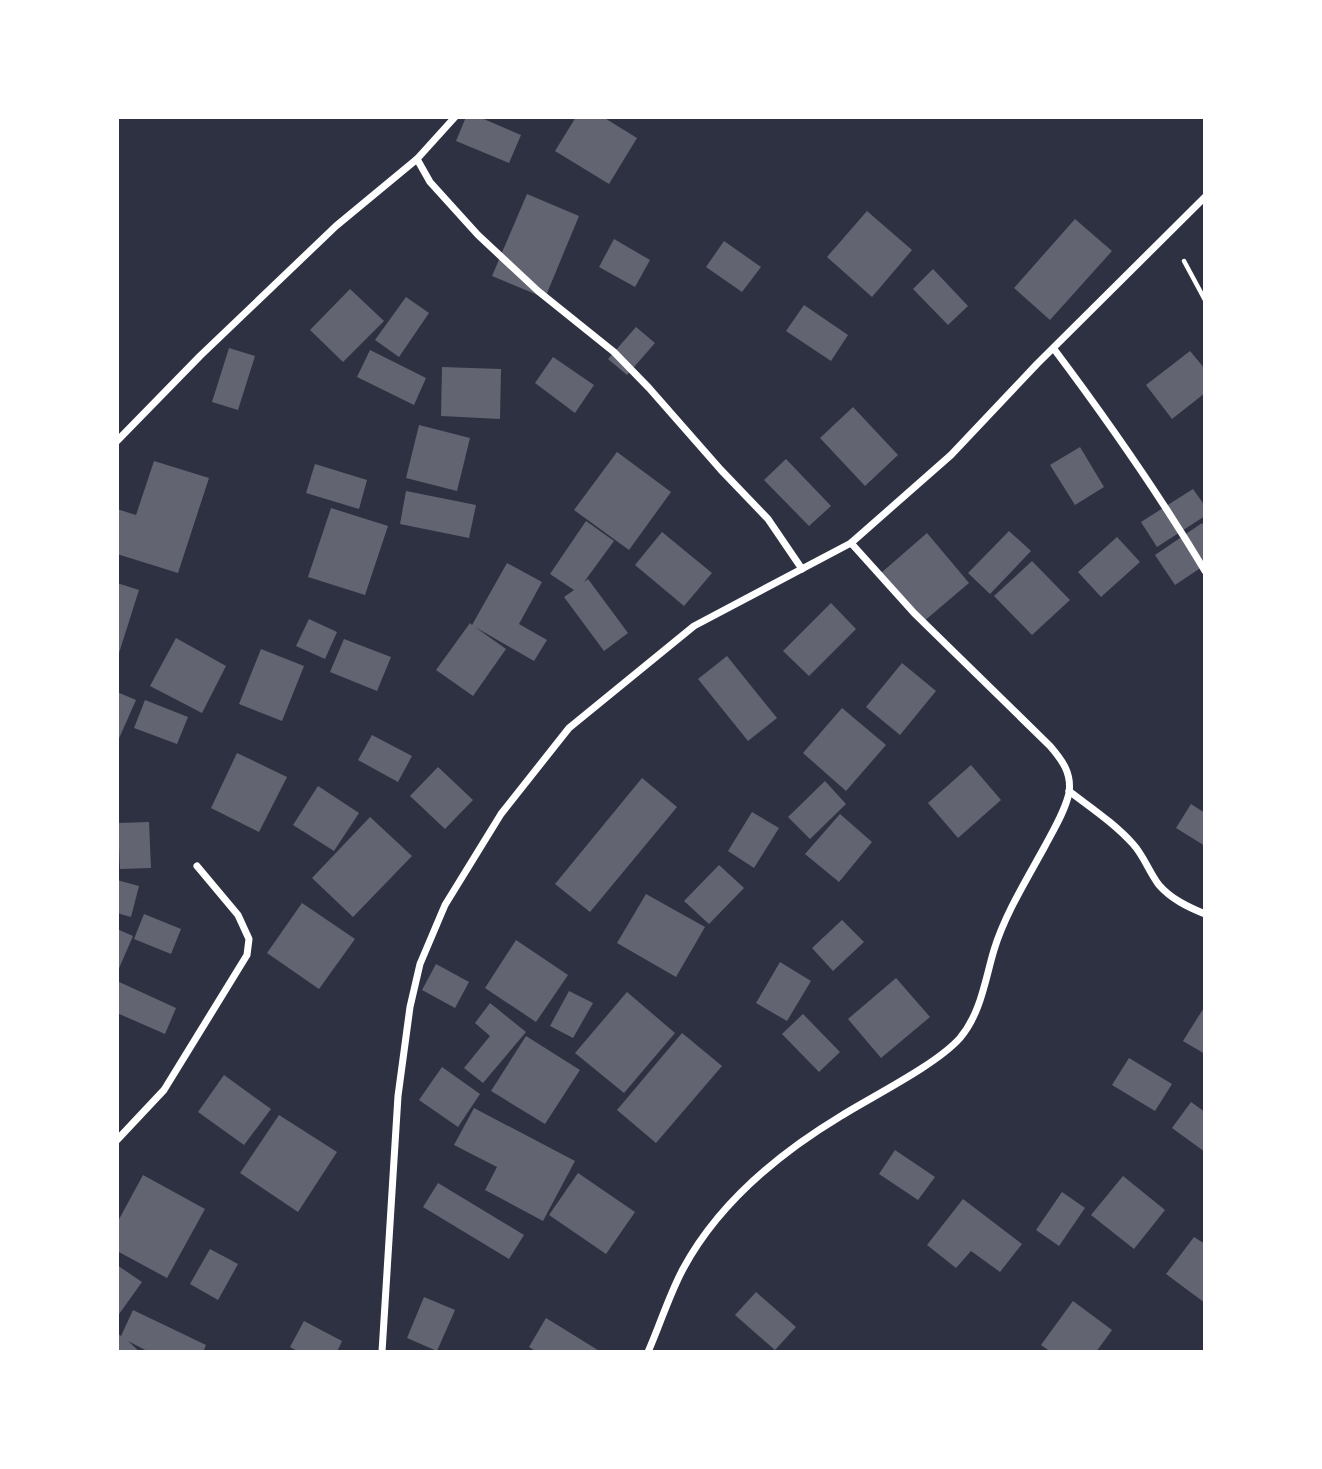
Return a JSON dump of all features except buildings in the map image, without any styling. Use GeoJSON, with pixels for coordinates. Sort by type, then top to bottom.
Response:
{"type":"FeatureCollection","features":[{"type":"Feature","properties":{"kind":"street"},"geometry":{"type":"LineString","coordinates":[[117,441],[200,356],[336,226],[417,159],[455,117]]}},
{"type":"Feature","properties":{"kind":"street"},"geometry":{"type":"LineString","coordinates":[[417,159],[430,182],[478,235],[538,291],[614,352],[649,388],[768,519],[802,569]]}},
{"type":"Feature","properties":{"kind":"street"},"geometry":{"type":"LineString","coordinates":[[382,1352],[398,1096],[410,1006],[420,964],[445,905],[500,814],[569,728],[694,626],[851,543],[951,455],[1205,197]]}},
{"type":"Feature","properties":{"kind":"street"},"geometry":{"type":"LineString","coordinates":[[1054,349],[1114,428],[1205,572]]}},
{"type":"Feature","properties":{"kind":"street"},"geometry":{"type":"LineString","coordinates":[[648,1352],[683,1269],[712,1226],[750,1182],[816,1130],[917,1070],[961,1037],[983,992],[995,948],[1023,886],[1058,821],[1069,791],[1068,772],[1050,746],[914,613],[851,543]]}},
{"type":"Feature","properties":{"kind":"street"},"geometry":{"type":"LineString","coordinates":[[1069,791],[1104,817],[1132,843],[1143,856],[1158,884],[1172,897],[1205,914]]}},
{"type":"Feature","properties":{"kind":"street"},"geometry":{"type":"LineString","coordinates":[[117,1140],[164,1090],[247,955],[249,939],[238,915],[197,866]]}},
{"type":"Feature","properties":{"kind":"path"},"geometry":{"type":"LineString","coordinates":[[1169,233],[1205,300]]}}]}
